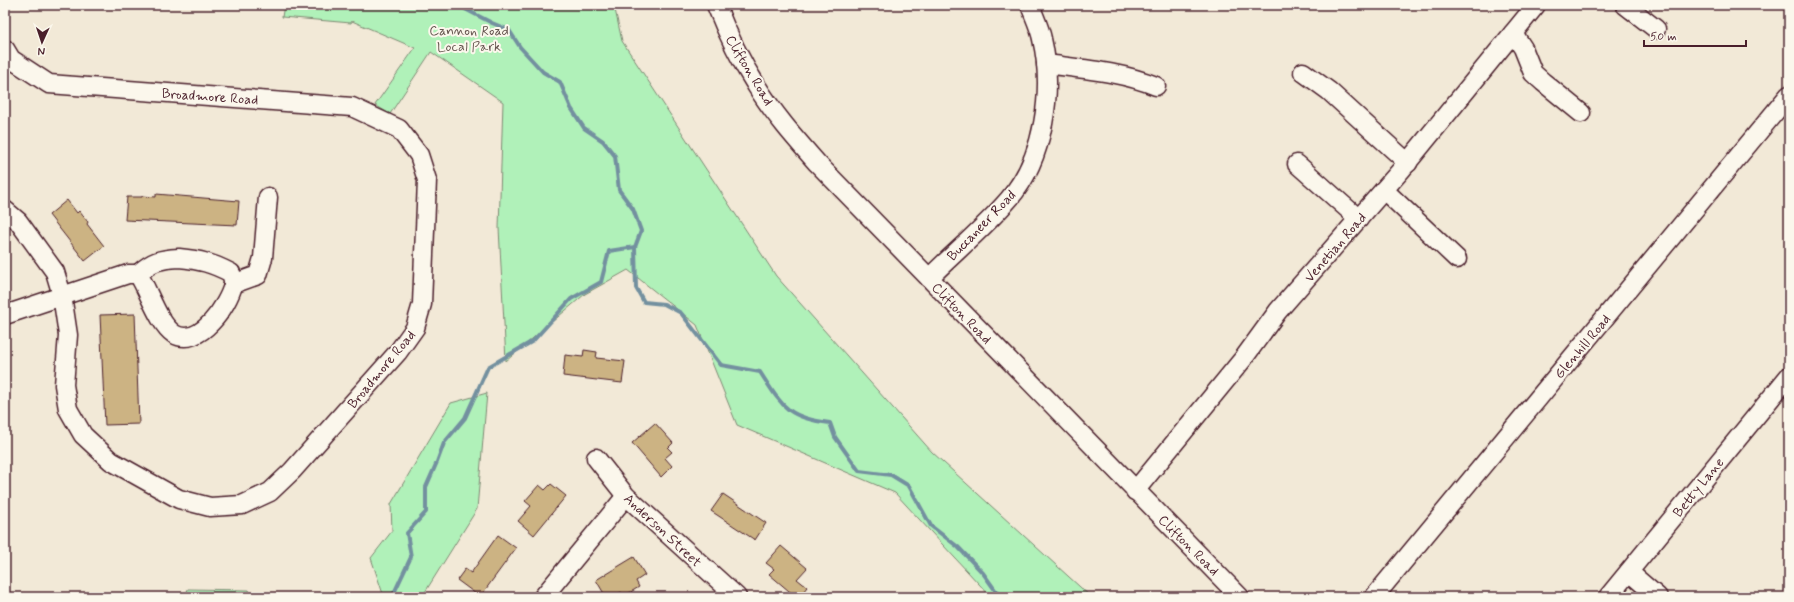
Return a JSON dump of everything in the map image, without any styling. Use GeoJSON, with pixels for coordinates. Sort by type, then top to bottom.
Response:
{"type":"FeatureCollection","features":[{"type":"Feature","properties":{"kind":"street","name":"Clifton Road"},"geometry":{"type":"LineString","coordinates":[[716,5],[728,34],[756,86],[784,124],[817,163],[1240,597]]}},
{"type":"Feature","properties":{"kind":"street","name":"Buccaneer Road"},"geometry":{"type":"LineString","coordinates":[[929,278],[1010,198],[1026,174],[1036,150],[1047,101],[1046,64],[1042,38],[1030,5]]}},
{"type":"Feature","properties":{"kind":"street","name":"Venetian Road"},"geometry":{"type":"LineString","coordinates":[[1136,491],[1243,359],[1278,311],[1408,163],[1536,5]]}},
{"type":"Feature","properties":{"kind":"street"},"geometry":{"type":"LineString","coordinates":[[1625,5],[1656,29]]}},
{"type":"Feature","properties":{"kind":"street"},"geometry":{"type":"LineString","coordinates":[[1513,33],[1523,48],[1533,73],[1581,113]]}},
{"type":"Feature","properties":{"kind":"street","name":"Broadmore Road"},"geometry":{"type":"LineString","coordinates":[[5,49],[12,59],[49,84],[352,107],[399,129],[419,155],[427,180],[422,304],[415,328],[398,352],[292,471],[270,492],[242,505],[210,507],[179,499],[111,461],[83,435],[68,409],[64,385],[68,335],[62,295],[55,272],[18,221],[5,210]]}},
{"type":"Feature","properties":{"kind":"street"},"geometry":{"type":"LineString","coordinates":[[1046,64],[1140,80],[1156,86]]}},
{"type":"Feature","properties":{"kind":"street"},"geometry":{"type":"LineString","coordinates":[[1303,72],[1329,91],[1408,163]]}},
{"type":"Feature","properties":{"kind":"street","name":"Glenhill Road"},"geometry":{"type":"LineString","coordinates":[[1374,597],[1789,94]]}},
{"type":"Feature","properties":{"kind":"street"},"geometry":{"type":"LineString","coordinates":[[1297,164],[1359,219]]}},
{"type":"Feature","properties":{"kind":"street"},"geometry":{"type":"LineString","coordinates":[[1384,190],[1457,259]]}},
{"type":"Feature","properties":{"kind":"street"},"geometry":{"type":"LineString","coordinates":[[233,284],[258,275],[263,258],[268,197]]}},
{"type":"Feature","properties":{"kind":"street"},"geometry":{"type":"LineString","coordinates":[[5,315],[128,274],[138,274],[148,264],[163,259],[195,259],[212,263],[231,273],[233,284],[220,313],[202,330],[190,337],[176,335],[167,329],[138,274]]}},
{"type":"Feature","properties":{"kind":"street","name":"Betty Lane"},"geometry":{"type":"LineString","coordinates":[[1608,597],[1789,376]]}},
{"type":"Feature","properties":{"kind":"street","name":"Anderson Street"},"geometry":{"type":"LineString","coordinates":[[596,458],[626,496],[737,597]]}},
{"type":"Feature","properties":{"kind":"street"},"geometry":{"type":"LineString","coordinates":[[543,597],[626,496]]}},
{"type":"Feature","properties":{"kind":"street"},"geometry":{"type":"LineString","coordinates":[[1629,572],[1658,597]]}},
{"type":"Feature","properties":{"kind":"green space","name":"Cannon Road Local Park"},"geometry":{"type":"Polygon","coordinates":[[[284,5],[614,5],[622,41],[776,276],[932,452],[1091,597],[991,597],[895,493],[737,425],[697,325],[628,270],[585,294],[506,361],[499,228],[503,102],[431,52],[390,114],[375,105],[415,48],[352,21],[351,23],[282,17],[284,5]]]}},
{"type":"Feature","properties":{"kind":"green space"},"geometry":{"type":"Polygon","coordinates":[[[487,393],[477,509],[422,597],[381,597],[383,594],[371,558],[392,531],[391,504],[451,403],[487,393]]]}},
{"type":"Feature","properties":{"kind":"green space"},"geometry":{"type":"Polygon","coordinates":[[[188,589],[249,590],[252,597],[185,597],[188,589]]]}},
{"type":"Feature","properties":{"kind":"building"},"geometry":{"type":"Polygon","coordinates":[[[156,194],[239,201],[237,225],[125,220],[127,197],[156,197],[156,194]]]}},
{"type":"Feature","properties":{"kind":"building"},"geometry":{"type":"Polygon","coordinates":[[[67,200],[77,213],[79,211],[88,222],[87,224],[104,246],[85,261],[49,215],[67,200]]]}},
{"type":"Feature","properties":{"kind":"building"},"geometry":{"type":"Polygon","coordinates":[[[135,314],[139,424],[105,425],[100,315],[135,314]]]}},
{"type":"Feature","properties":{"kind":"building"},"geometry":{"type":"Polygon","coordinates":[[[584,350],[597,352],[596,358],[625,361],[622,383],[563,376],[565,355],[583,357],[584,350]]]}},
{"type":"Feature","properties":{"kind":"building"},"geometry":{"type":"Polygon","coordinates":[[[655,423],[673,443],[668,448],[672,452],[665,458],[672,466],[661,477],[632,443],[655,423]]]}},
{"type":"Feature","properties":{"kind":"building"},"geometry":{"type":"Polygon","coordinates":[[[551,484],[566,496],[534,535],[518,521],[531,506],[525,501],[539,485],[545,490],[551,484]]]}},
{"type":"Feature","properties":{"kind":"building"},"geometry":{"type":"Polygon","coordinates":[[[723,494],[766,523],[755,540],[711,511],[723,494]]]}},
{"type":"Feature","properties":{"kind":"building"},"geometry":{"type":"Polygon","coordinates":[[[498,535],[516,548],[480,597],[457,580],[465,569],[471,573],[498,535]]]}},
{"type":"Feature","properties":{"kind":"building"},"geometry":{"type":"Polygon","coordinates":[[[781,546],[807,568],[797,579],[807,587],[799,597],[796,597],[769,574],[774,569],[766,563],[781,546]]]}},
{"type":"Feature","properties":{"kind":"building"},"geometry":{"type":"Polygon","coordinates":[[[634,557],[645,575],[636,581],[639,587],[624,596],[621,592],[614,597],[606,597],[596,580],[634,557]]]}},
{"type":"Feature","properties":{"kind":"waterway"},"geometry":{"type":"LineString","coordinates":[[465,5],[465,9],[509,30],[520,47],[543,72],[560,82],[571,108],[584,128],[603,141],[615,156],[619,190],[633,209],[641,231],[635,247],[636,288],[644,302],[664,304],[681,313],[721,365],[760,372],[780,402],[795,414],[804,418],[830,423],[835,437],[859,471],[891,475],[909,486],[931,526],[958,547],[983,573],[1000,597]]}},
{"type":"Feature","properties":{"kind":"waterway"},"geometry":{"type":"LineString","coordinates":[[394,593],[411,557],[407,533],[426,512],[426,487],[444,443],[465,418],[488,367],[533,341],[571,299],[601,282],[609,251],[635,247]]}}]}
